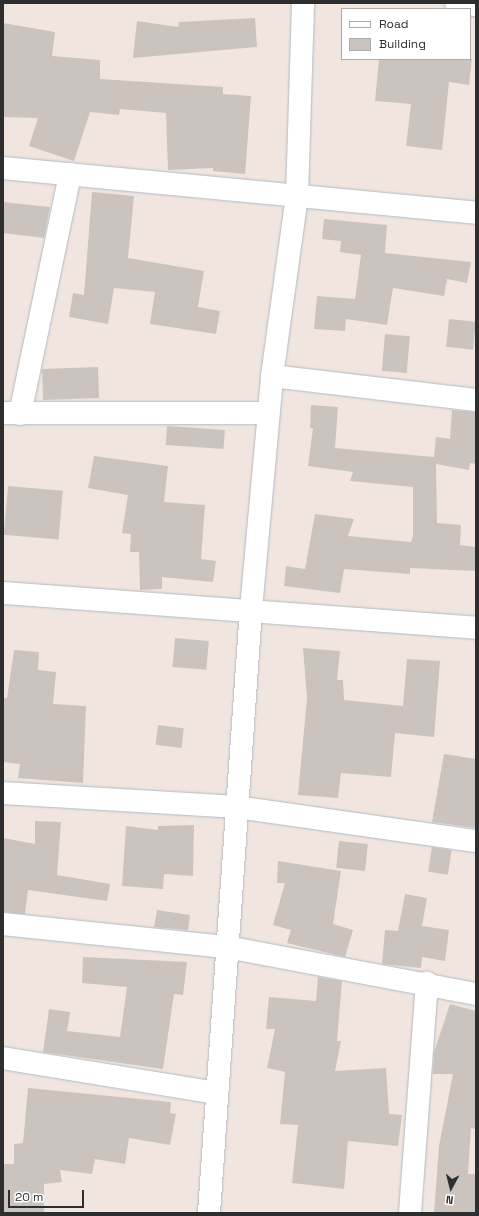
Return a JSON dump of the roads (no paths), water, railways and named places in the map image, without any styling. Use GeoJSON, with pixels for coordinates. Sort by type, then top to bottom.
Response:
{"type":"FeatureCollection","features":[{"type":"Feature","properties":{"kind":"street"},"geometry":{"type":"LineString","coordinates":[[209,1213],[236,807],[251,609],[272,376],[297,196],[304,3]]}},
{"type":"Feature","properties":{"kind":"street"},"geometry":{"type":"LineString","coordinates":[[456,3],[476,5]]}},
{"type":"Feature","properties":{"kind":"street"},"geometry":{"type":"LineString","coordinates":[[3,168],[476,213]]}},
{"type":"Feature","properties":{"kind":"street"},"geometry":{"type":"LineString","coordinates":[[70,174],[11,414],[268,413]]}},
{"type":"Feature","properties":{"kind":"street"},"geometry":{"type":"LineString","coordinates":[[272,376],[476,400]]}},
{"type":"Feature","properties":{"kind":"street"},"geometry":{"type":"LineString","coordinates":[[3,593],[251,609],[476,628]]}},
{"type":"Feature","properties":{"kind":"street"},"geometry":{"type":"LineString","coordinates":[[3,793],[236,807],[476,841]]}},
{"type":"Feature","properties":{"kind":"street"},"geometry":{"type":"LineString","coordinates":[[3,924],[227,947],[427,982],[476,994]]}},
{"type":"Feature","properties":{"kind":"street"},"geometry":{"type":"LineString","coordinates":[[410,1213],[427,982]]}},
{"type":"Feature","properties":{"kind":"street"},"geometry":{"type":"LineString","coordinates":[[3,1058],[217,1093]]}}]}
